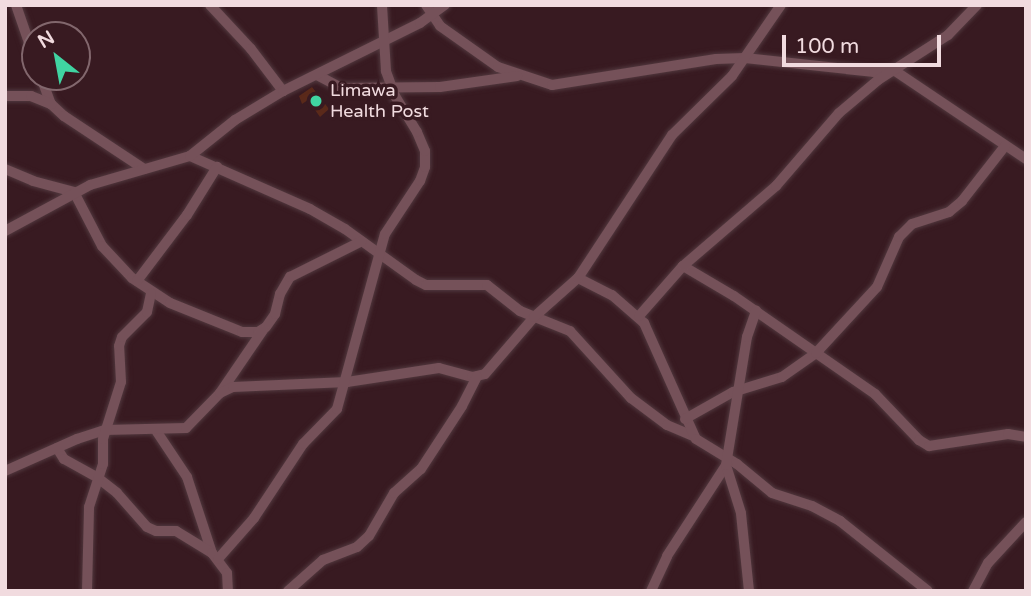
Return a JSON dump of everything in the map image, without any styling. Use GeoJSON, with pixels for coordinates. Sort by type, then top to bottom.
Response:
{"type":"FeatureCollection","features":[{"type":"Feature","properties":{"kind":"street"},"geometry":{"type":"LineString","coordinates":[[211,5],[251,49],[283,92]]}},
{"type":"Feature","properties":{"kind":"street"},"geometry":{"type":"LineString","coordinates":[[215,556],[254,518],[303,444],[337,409],[347,382],[385,234],[420,181],[425,167],[425,151],[391,87],[386,71],[382,5]]}},
{"type":"Feature","properties":{"kind":"street"},"geometry":{"type":"LineString","coordinates":[[5,231],[74,192],[190,156],[235,120],[283,92],[419,23],[429,9],[445,5]]}},
{"type":"Feature","properties":{"kind":"street"},"geometry":{"type":"LineString","coordinates":[[220,393],[233,387],[347,382],[439,368],[477,377],[485,374],[534,317],[578,278],[672,135],[713,96],[745,58],[781,5]]}},
{"type":"Feature","properties":{"kind":"street"},"geometry":{"type":"LineString","coordinates":[[639,316],[683,266],[776,186],[839,113],[878,80],[947,35],[977,5]]}},
{"type":"Feature","properties":{"kind":"street"},"geometry":{"type":"LineString","coordinates":[[429,9],[440,26],[498,67],[562,85],[692,61],[745,58],[874,72],[895,71],[1026,159]]}},
{"type":"Feature","properties":{"kind":"street"},"geometry":{"type":"LineString","coordinates":[[419,23],[440,26]]}},
{"type":"Feature","properties":{"kind":"street"},"geometry":{"type":"LineString","coordinates":[[317,75],[341,88],[440,87],[523,75]]}},
{"type":"Feature","properties":{"kind":"street"},"geometry":{"type":"LineString","coordinates":[[46,91],[51,104]]}},
{"type":"Feature","properties":{"kind":"street"},"geometry":{"type":"LineString","coordinates":[[5,96],[31,96],[51,104],[88,134],[144,169]]}},
{"type":"Feature","properties":{"kind":"street"},"geometry":{"type":"LineString","coordinates":[[685,419],[738,391],[782,377],[816,353],[877,287],[890,250],[899,237],[912,224],[949,212],[962,201],[1005,146]]}},
{"type":"Feature","properties":{"kind":"street"},"geometry":{"type":"LineString","coordinates":[[190,156],[310,209],[426,285],[487,285],[520,311],[569,331],[631,398],[667,425],[695,437]]}},
{"type":"Feature","properties":{"kind":"street"},"geometry":{"type":"LineString","coordinates":[[138,281],[187,215],[217,167]]}},
{"type":"Feature","properties":{"kind":"street"},"geometry":{"type":"LineString","coordinates":[[5,169],[33,181],[74,192],[102,246],[138,281],[145,284],[151,293],[201,318],[219,321],[236,330],[251,333],[262,330]]}},
{"type":"Feature","properties":{"kind":"street"},"geometry":{"type":"LineString","coordinates":[[5,471],[105,430],[186,428],[194,423],[220,393],[275,314],[280,294],[290,277],[362,241]]}},
{"type":"Feature","properties":{"kind":"street"},"geometry":{"type":"LineString","coordinates":[[683,266],[756,311],[883,399],[909,430],[929,446],[1008,434],[1026,437]]}},
{"type":"Feature","properties":{"kind":"street"},"geometry":{"type":"LineString","coordinates":[[578,278],[612,295],[639,316],[652,335],[685,419],[695,437],[705,447],[772,493],[812,506],[840,521],[928,591]]}},
{"type":"Feature","properties":{"kind":"street"},"geometry":{"type":"LineString","coordinates":[[87,591],[88,520],[103,464],[105,430],[121,382],[121,337],[147,312],[151,293]]}},
{"type":"Feature","properties":{"kind":"street"},"geometry":{"type":"LineString","coordinates":[[651,591],[667,556],[727,462],[738,391],[746,362],[750,320],[756,311]]}},
{"type":"Feature","properties":{"kind":"street"},"geometry":{"type":"LineString","coordinates":[[288,591],[323,560],[357,547],[369,536],[394,493],[421,469],[477,377]]}},
{"type":"Feature","properties":{"kind":"street"},"geometry":{"type":"LineString","coordinates":[[155,429],[187,477],[215,556],[227,573],[228,591]]}},
{"type":"Feature","properties":{"kind":"street"},"geometry":{"type":"LineString","coordinates":[[57,448],[64,459],[98,478],[117,493],[147,527],[156,531],[176,531],[215,556]]}},
{"type":"Feature","properties":{"kind":"street"},"geometry":{"type":"LineString","coordinates":[[727,462],[741,513],[749,591]]}},
{"type":"Feature","properties":{"kind":"street"},"geometry":{"type":"LineString","coordinates":[[973,591],[988,563],[1024,525]]}},
{"type":"Feature","properties":{"kind":"building","name":"Limawa Health Post"},"geometry":{"type":"Polygon","coordinates":[[[312,87],[329,109],[320,117],[308,100],[302,104],[299,96],[312,87]]]}},
{"type":"Feature","properties":{"kind":"place","name":"Limawa Health Post"},"geometry":{"type":"Point","coordinates":[316,101]}}]}
